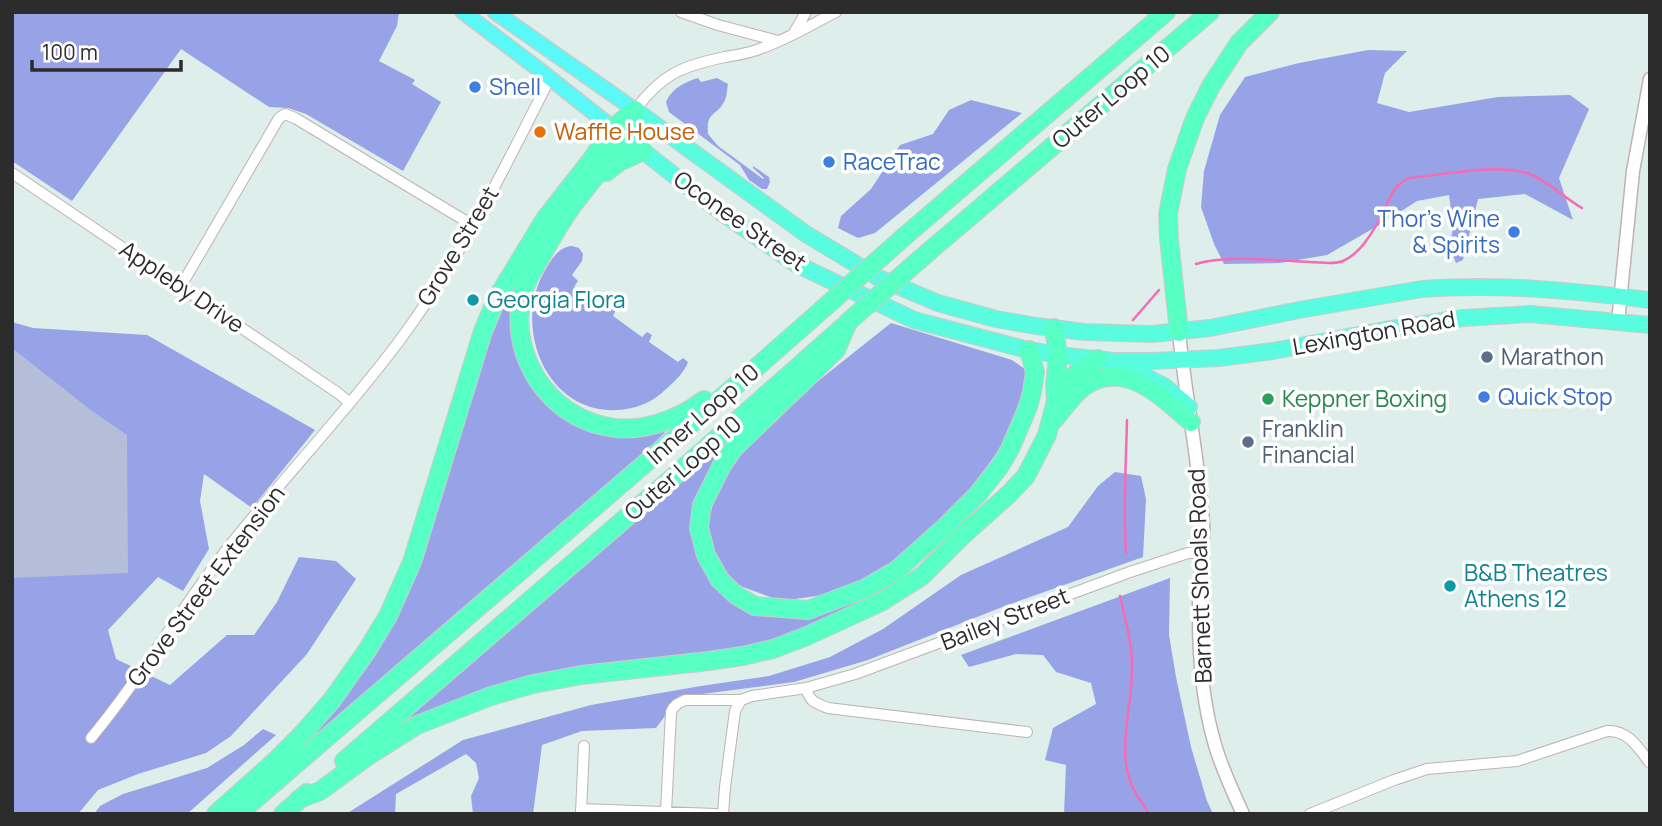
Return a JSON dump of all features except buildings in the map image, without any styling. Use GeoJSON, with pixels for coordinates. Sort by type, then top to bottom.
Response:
{"type":"FeatureCollection","features":[{"type":"Feature","properties":{"kind":"highway","name":"Inner Loop 10"},"geometry":{"type":"LineString","coordinates":[[238,814],[1166,12]]}},
{"type":"Feature","properties":{"kind":"highway","name":"Outer Loop 10"},"geometry":{"type":"LineString","coordinates":[[283,814],[933,248],[1210,12]]}},
{"type":"Feature","properties":{"kind":"highway"},"geometry":{"type":"LineString","coordinates":[[1179,332],[1168,214],[1177,169],[1195,118],[1211,86],[1239,43],[1270,12]]}},
{"type":"Feature","properties":{"kind":"highway"},"geometry":{"type":"LineString","coordinates":[[635,110],[525,285],[520,302],[520,333],[534,377],[547,394],[583,419],[604,427],[630,428],[662,423],[692,409],[723,385],[749,374]]}},
{"type":"Feature","properties":{"kind":"highway","name":"Oconee Street"},"geometry":{"type":"LineString","coordinates":[[635,110],[806,233],[879,278],[938,303],[996,318],[1054,328],[1115,334]]}},
{"type":"Feature","properties":{"kind":"highway"},"geometry":{"type":"LineString","coordinates":[[216,814],[305,732],[346,681],[388,616],[412,562],[483,331],[497,298],[545,219],[592,159],[619,132]]}},
{"type":"Feature","properties":{"kind":"highway","name":"Oconee Street"},"geometry":{"type":"LineString","coordinates":[[619,132],[730,218],[796,264],[914,320],[1029,350],[1106,360]]}},
{"type":"Feature","properties":{"kind":"highway"},"geometry":{"type":"LineString","coordinates":[[592,182],[619,162],[643,151]]}},
{"type":"Feature","properties":{"kind":"highway","name":"Lexington Road"},"geometry":{"type":"LineString","coordinates":[[1115,334],[1179,332],[1422,289],[1458,286],[1523,287],[1650,300]]}},
{"type":"Feature","properties":{"kind":"highway","name":"Lexington Road"},"geometry":{"type":"LineString","coordinates":[[1106,360],[1219,358],[1463,318],[1530,314],[1650,325]]}},
{"type":"Feature","properties":{"kind":"highway"},"geometry":{"type":"LineString","coordinates":[[848,322],[836,350],[734,449],[722,465],[702,505],[699,528],[706,555],[720,580],[736,596],[755,606],[808,610],[866,588],[897,570],[944,528],[978,494],[1010,449],[1032,392],[1035,372],[1029,350]]}},
{"type":"Feature","properties":{"kind":"highway"},"geometry":{"type":"LineString","coordinates":[[299,799],[320,791],[417,725],[491,696],[533,684],[582,675],[743,656],[773,649],[881,602],[922,576],[1026,476],[1051,424],[1058,355],[1054,328]]}},
{"type":"Feature","properties":{"kind":"highway"},"geometry":{"type":"LineString","coordinates":[[1055,401],[1073,376],[1106,360],[1157,382],[1190,414]]}},
{"type":"Feature","properties":{"kind":"highway"},"geometry":{"type":"LineString","coordinates":[[1051,424],[1080,389],[1102,378],[1135,381],[1190,414]]}},
{"type":"Feature","properties":{"kind":"main road","name":"Oconee Street"},"geometry":{"type":"LineString","coordinates":[[463,12],[619,132]]}},
{"type":"Feature","properties":{"kind":"main road","name":"Oconee Street"},"geometry":{"type":"LineString","coordinates":[[495,12],[635,110]]}},
{"type":"Feature","properties":{"kind":"main road"},"geometry":{"type":"LineString","coordinates":[[1618,322],[1633,171],[1650,79]]}},
{"type":"Feature","properties":{"kind":"main road","name":"Barnett Shoals Road"},"geometry":{"type":"LineString","coordinates":[[1179,332],[1200,482],[1203,553],[1199,616],[1206,708],[1215,747],[1243,814]]}},
{"type":"Feature","properties":{"kind":"street"},"geometry":{"type":"LineString","coordinates":[[681,12],[778,41]]}},
{"type":"Feature","properties":{"kind":"street"},"geometry":{"type":"LineString","coordinates":[[793,34],[806,12]]}},
{"type":"Feature","properties":{"kind":"street"},"geometry":{"type":"LineString","coordinates":[[635,110],[657,85],[678,70],[701,62],[753,51],[836,12]]}},
{"type":"Feature","properties":{"kind":"street","name":"Grove Street"},"geometry":{"type":"LineString","coordinates":[[350,403],[401,338],[474,226],[550,78]]}},
{"type":"Feature","properties":{"kind":"street"},"geometry":{"type":"LineString","coordinates":[[181,286],[279,118],[285,114],[474,226]]}},
{"type":"Feature","properties":{"kind":"street","name":"Appleby Drive"},"geometry":{"type":"LineString","coordinates":[[12,173],[350,403]]}},
{"type":"Feature","properties":{"kind":"street","name":"Grove Street Extension"},"geometry":{"type":"LineString","coordinates":[[91,738],[116,707],[229,546],[350,403]]}},
{"type":"Feature","properties":{"kind":"street","name":"Bailey Street"},"geometry":{"type":"LineString","coordinates":[[806,688],[867,670],[1130,572],[1188,553],[1203,553]]}},
{"type":"Feature","properties":{"kind":"street"},"geometry":{"type":"LineString","coordinates":[[666,812],[671,712],[674,706],[685,700],[741,700],[806,688],[812,701],[828,708],[1027,732]]}},
{"type":"Feature","properties":{"kind":"street"},"geometry":{"type":"LineString","coordinates":[[723,814],[735,711],[741,700]]}},
{"type":"Feature","properties":{"kind":"street"},"geometry":{"type":"LineString","coordinates":[[1310,814],[1427,769],[1517,761],[1607,731],[1616,730],[1628,736],[1650,763]]}},
{"type":"Feature","properties":{"kind":"street"},"geometry":{"type":"LineString","coordinates":[[584,746],[581,811],[716,814]]}},
{"type":"Feature","properties":{"kind":"shaded area"},"geometry":{"type":"Polygon","coordinates":[[[12,12],[399,12],[397,26],[379,61],[415,80],[412,84],[441,102],[403,171],[306,114],[288,108],[269,107],[181,49],[72,201],[12,161],[12,12]]]}},
{"type":"Feature","properties":{"kind":"shaded area"},"geometry":{"type":"Polygon","coordinates":[[[1368,50],[1407,51],[1385,73],[1377,103],[1409,112],[1498,97],[1570,95],[1589,109],[1559,178],[1573,220],[1525,194],[1478,199],[1463,260],[1456,263],[1450,248],[1453,226],[1449,195],[1417,201],[1327,255],[1280,263],[1224,264],[1201,207],[1204,171],[1220,115],[1245,77],[1368,50]]]}},
{"type":"Feature","properties":{"kind":"shaded area"},"geometry":{"type":"Polygon","coordinates":[[[698,78],[701,82],[717,78],[728,84],[724,102],[710,118],[708,134],[718,146],[763,179],[753,166],[769,177],[767,189],[762,189],[749,180],[740,165],[669,112],[666,102],[675,89],[698,78]]]}},
{"type":"Feature","properties":{"kind":"shaded area"},"geometry":{"type":"Polygon","coordinates":[[[971,100],[1022,113],[875,233],[858,238],[838,228],[841,216],[871,189],[900,145],[933,134],[949,110],[971,100]]]}},
{"type":"Feature","properties":{"kind":"shaded area"},"geometry":{"type":"Polygon","coordinates":[[[572,246],[579,248],[583,254],[582,261],[572,275],[578,281],[574,287],[606,310],[612,305],[616,310],[613,316],[642,337],[647,332],[652,335],[649,342],[678,362],[683,358],[688,362],[675,381],[649,402],[617,410],[593,408],[572,398],[555,383],[543,365],[535,343],[532,319],[535,296],[551,260],[562,249],[572,246]]]}},
{"type":"Feature","properties":{"kind":"shaded area"},"geometry":{"type":"Polygon","coordinates":[[[516,273],[523,276],[515,345],[586,427],[663,428],[666,431],[643,455],[281,769],[384,638],[471,379],[516,273]]]}},
{"type":"Feature","properties":{"kind":"shaded area"},"geometry":{"type":"Polygon","coordinates":[[[12,322],[33,328],[147,335],[315,430],[252,508],[204,474],[200,501],[209,549],[183,591],[158,577],[108,630],[116,659],[170,685],[227,635],[254,635],[277,602],[299,557],[336,561],[356,579],[307,654],[231,736],[206,753],[138,774],[98,790],[78,814],[12,814],[12,322]]]}},
{"type":"Feature","properties":{"kind":"shaded area"},"geometry":{"type":"Polygon","coordinates":[[[891,323],[1012,360],[1029,372],[1014,418],[999,450],[959,504],[885,570],[830,594],[781,601],[735,584],[713,553],[708,522],[718,486],[738,456],[813,385],[891,323]]]}},
{"type":"Feature","properties":{"kind":"shaded area"},"geometry":{"type":"Polygon","coordinates":[[[12,348],[127,435],[128,573],[12,578],[12,348]]]}},
{"type":"Feature","properties":{"kind":"shaded area"},"geometry":{"type":"Polygon","coordinates":[[[739,430],[743,433],[694,531],[753,611],[856,599],[859,607],[751,648],[644,662],[404,726],[403,723],[739,430]]]}},
{"type":"Feature","properties":{"kind":"shaded area"},"geometry":{"type":"Polygon","coordinates":[[[1115,472],[1141,476],[1146,499],[1143,557],[1005,606],[868,660],[794,682],[679,697],[656,728],[582,731],[542,745],[533,814],[473,814],[471,796],[479,778],[476,763],[466,754],[396,794],[395,814],[346,814],[463,740],[591,705],[769,676],[830,657],[883,629],[961,575],[1068,527],[1098,486],[1115,472]]]}},
{"type":"Feature","properties":{"kind":"shaded area"},"geometry":{"type":"Polygon","coordinates":[[[1170,578],[1169,635],[1176,677],[1191,747],[1213,814],[1064,814],[1066,765],[1045,760],[1053,728],[1096,704],[1091,683],[1056,672],[1043,655],[1016,654],[969,667],[961,655],[1170,578]]]}},
{"type":"Feature","properties":{"kind":"shaded area"},"geometry":{"type":"Polygon","coordinates":[[[263,729],[276,735],[187,814],[94,814],[100,806],[123,794],[207,768],[244,745],[263,729]]]}},
{"type":"Feature","properties":{"kind":"waterway"},"geometry":{"type":"LineString","coordinates":[[1196,264],[1223,259],[1327,263],[1343,261],[1365,242],[1394,190],[1409,178],[1489,169],[1519,171],[1539,178],[1582,208]]}},
{"type":"Feature","properties":{"kind":"waterway"},"geometry":{"type":"LineString","coordinates":[[1133,320],[1159,290]]}},
{"type":"Feature","properties":{"kind":"waterway"},"geometry":{"type":"LineString","coordinates":[[1126,553],[1127,420]]}},
{"type":"Feature","properties":{"kind":"waterway"},"geometry":{"type":"LineString","coordinates":[[1120,596],[1130,639],[1132,666],[1125,757],[1132,786],[1149,814]]}},
{"type":"Feature","properties":{"kind":"place","name":"Shell"},"geometry":{"type":"Point","coordinates":[475,87]}},
{"type":"Feature","properties":{"kind":"place","name":"Waffle House"},"geometry":{"type":"Point","coordinates":[540,132]}},
{"type":"Feature","properties":{"kind":"place","name":"RaceTrac"},"geometry":{"type":"Point","coordinates":[829,162]}},
{"type":"Feature","properties":{"kind":"place","name":"Thor's Wine & Spirits"},"geometry":{"type":"Point","coordinates":[1514,232]}},
{"type":"Feature","properties":{"kind":"place","name":"Georgia Flora"},"geometry":{"type":"Point","coordinates":[473,300]}},
{"type":"Feature","properties":{"kind":"place","name":"Marathon"},"geometry":{"type":"Point","coordinates":[1487,357]}},
{"type":"Feature","properties":{"kind":"place","name":"Quick Stop"},"geometry":{"type":"Point","coordinates":[1484,397]}},
{"type":"Feature","properties":{"kind":"place","name":"Keppner Boxing"},"geometry":{"type":"Point","coordinates":[1268,399]}},
{"type":"Feature","properties":{"kind":"place","name":"Franklin Financial"},"geometry":{"type":"Point","coordinates":[1248,442]}},
{"type":"Feature","properties":{"kind":"place","name":"B&B Theatres Athens 12"},"geometry":{"type":"Point","coordinates":[1450,586]}}]}
